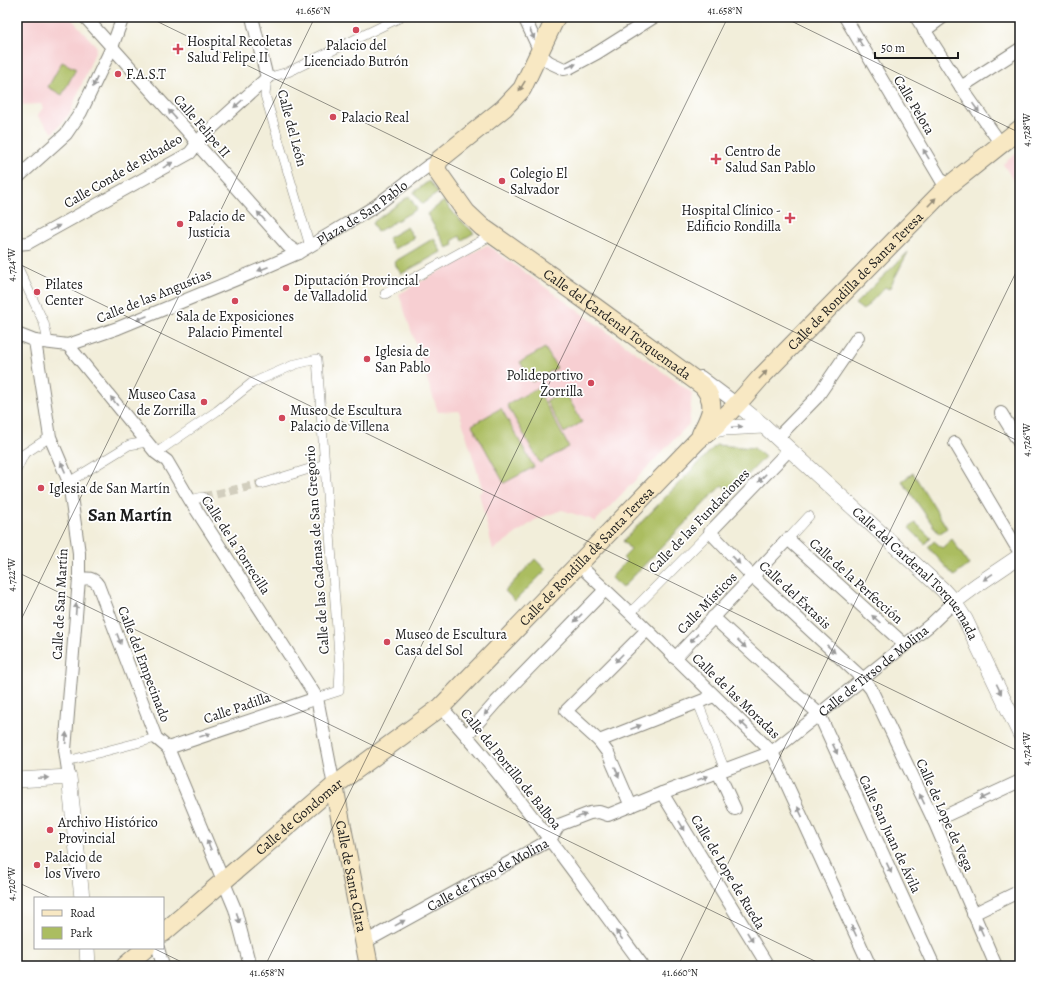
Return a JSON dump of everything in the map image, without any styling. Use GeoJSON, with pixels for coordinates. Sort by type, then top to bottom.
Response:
{"type":"FeatureCollection","features":[{"type":"Feature","properties":{"kind":"main road","name":"Plaza de San Pablo"},"geometry":{"type":"LineString","coordinates":[[433,167],[461,141],[504,108],[513,99],[524,84],[556,17]]}},
{"type":"Feature","properties":{"kind":"main road","name":"Calle de Rondilla de Santa Teresa"},"geometry":{"type":"LineString","coordinates":[[441,707],[578,564],[704,435],[737,404],[761,377],[946,188],[1020,128]]}},
{"type":"Feature","properties":{"kind":"main road"},"geometry":{"type":"LineString","coordinates":[[433,167],[466,212],[499,239]]}},
{"type":"Feature","properties":{"kind":"main road","name":"Calle del Cardenal Torquemada"},"geometry":{"type":"LineString","coordinates":[[499,239],[704,386]]}},
{"type":"Feature","properties":{"kind":"main road","name":"Calle de Rondilla de Santa Teresa"},"geometry":{"type":"LineString","coordinates":[[704,386],[711,397],[712,404],[704,435]]}},
{"type":"Feature","properties":{"kind":"main road","name":"Calle de Gondomar"},"geometry":{"type":"LineString","coordinates":[[164,932],[334,786],[441,707]]}},
{"type":"Feature","properties":{"kind":"main road","name":"Calle de Santa Clara"},"geometry":{"type":"LineString","coordinates":[[334,786],[369,966]]}},
{"type":"Feature","properties":{"kind":"main road"},"geometry":{"type":"LineString","coordinates":[[125,966],[145,949]]}},
{"type":"Feature","properties":{"kind":"street","name":"Calle Felipe II"},"geometry":{"type":"LineString","coordinates":[[85,17],[288,246],[298,253]]}},
{"type":"Feature","properties":{"kind":"street"},"geometry":{"type":"LineString","coordinates":[[17,178],[66,134],[81,112],[112,47],[123,17]]}},
{"type":"Feature","properties":{"kind":"street","name":"Calle del León"},"geometry":{"type":"LineString","coordinates":[[252,17],[267,78],[265,95],[310,246]]}},
{"type":"Feature","properties":{"kind":"street"},"geometry":{"type":"LineString","coordinates":[[267,78],[288,72],[401,17]]}},
{"type":"Feature","properties":{"kind":"street"},"geometry":{"type":"LineString","coordinates":[[524,17],[542,56],[549,62],[564,69],[569,68],[597,53],[654,17]]}},
{"type":"Feature","properties":{"kind":"street","name":"Calle Pelota"},"geometry":{"type":"LineString","coordinates":[[845,17],[946,188]]}},
{"type":"Feature","properties":{"kind":"street"},"geometry":{"type":"LineString","coordinates":[[916,17],[960,87],[1001,144]]}},
{"type":"Feature","properties":{"kind":"street"},"geometry":{"type":"LineString","coordinates":[[924,31],[943,17]]}},
{"type":"Feature","properties":{"kind":"street"},"geometry":{"type":"LineString","coordinates":[[960,87],[1020,49]]}},
{"type":"Feature","properties":{"kind":"street","name":"Calle Conde de Ribadeo"},"geometry":{"type":"LineString","coordinates":[[18,244],[28,243],[190,153],[203,136],[267,78]]}},
{"type":"Feature","properties":{"kind":"street","name":"Plaza de San Pablo"},"geometry":{"type":"LineString","coordinates":[[298,253],[374,207],[433,167]]}},
{"type":"Feature","properties":{"kind":"street"},"geometry":{"type":"LineString","coordinates":[[385,294],[499,239]]}},
{"type":"Feature","properties":{"kind":"street","name":"Calle del Cardenal Torquemada"},"geometry":{"type":"LineString","coordinates":[[499,239],[726,394],[764,426],[915,563],[954,602],[965,619],[1020,734]]}},
{"type":"Feature","properties":{"kind":"street","name":"Calle de las Angustias"},"geometry":{"type":"LineString","coordinates":[[17,334],[35,341],[68,345],[118,328],[298,253]]}},
{"type":"Feature","properties":{"kind":"street"},"geometry":{"type":"LineString","coordinates":[[17,266],[44,323],[48,342]]}},
{"type":"Feature","properties":{"kind":"street"},"geometry":{"type":"LineString","coordinates":[[777,438],[817,397],[858,337]]}},
{"type":"Feature","properties":{"kind":"street","name":"Calle de San Martín"},"geometry":{"type":"LineString","coordinates":[[35,341],[50,437],[69,482],[79,553],[79,579],[65,750],[69,777]]}},
{"type":"Feature","properties":{"kind":"street","name":"Calle de la Torrecilla"},"geometry":{"type":"LineString","coordinates":[[68,345],[156,454],[167,461],[190,500],[317,698],[334,786]]}},
{"type":"Feature","properties":{"kind":"street","name":"Calle de las Cadenas de San Gregorio"},"geometry":{"type":"LineString","coordinates":[[156,454],[252,384],[296,364],[317,359],[340,669],[339,691],[317,698]]}},
{"type":"Feature","properties":{"kind":"street","name":"Calle del Cardenal Torquemada"},"geometry":{"type":"LineString","coordinates":[[704,386],[737,404]]}},
{"type":"Feature","properties":{"kind":"street"},"geometry":{"type":"LineString","coordinates":[[1001,413],[1020,444]]}},
{"type":"Feature","properties":{"kind":"street"},"geometry":{"type":"LineString","coordinates":[[704,435],[725,428],[764,426]]}},
{"type":"Feature","properties":{"kind":"street"},"geometry":{"type":"LineString","coordinates":[[17,469],[20,452],[50,437]]}},
{"type":"Feature","properties":{"kind":"street"},"geometry":{"type":"LineString","coordinates":[[69,482],[129,445],[147,442]]}},
{"type":"Feature","properties":{"kind":"street"},"geometry":{"type":"LineString","coordinates":[[955,443],[1020,554]]}},
{"type":"Feature","properties":{"kind":"street","name":"Calle de las Fundaciones"},"geometry":{"type":"LineString","coordinates":[[630,613],[789,450]]}},
{"type":"Feature","properties":{"kind":"street"},"geometry":{"type":"LineString","coordinates":[[261,484],[325,464]]}},
{"type":"Feature","properties":{"kind":"street"},"geometry":{"type":"LineString","coordinates":[[190,500],[203,497]]}},
{"type":"Feature","properties":{"kind":"street","name":"Calle Místicos"},"geometry":{"type":"LineString","coordinates":[[675,658],[809,516]]}},
{"type":"Feature","properties":{"kind":"street","name":"Calle del Éxtasis"},"geometry":{"type":"LineString","coordinates":[[710,532],[752,576],[862,678]]}},
{"type":"Feature","properties":{"kind":"street","name":"Calle de la Perfección"},"geometry":{"type":"LineString","coordinates":[[788,539],[905,645]]}},
{"type":"Feature","properties":{"kind":"street","name":"Calle de Tirso de Molina"},"geometry":{"type":"LineString","coordinates":[[365,942],[550,840],[559,825],[568,820],[590,813],[599,812],[608,815],[772,752],[862,678],[905,645],[954,602],[1020,554]]}},
{"type":"Feature","properties":{"kind":"street","name":"Calle de las Moradas"},"geometry":{"type":"LineString","coordinates":[[578,564],[772,752],[870,966]]}},
{"type":"Feature","properties":{"kind":"street","name":"Calle del Empecinado"},"geometry":{"type":"LineString","coordinates":[[79,579],[94,579],[98,585],[156,738],[168,748],[235,910],[250,966]]}},
{"type":"Feature","properties":{"kind":"street"},"geometry":{"type":"LineString","coordinates":[[467,735],[496,702],[605,590]]}},
{"type":"Feature","properties":{"kind":"street"},"geometry":{"type":"LineString","coordinates":[[713,617],[819,714]]}},
{"type":"Feature","properties":{"kind":"street"},"geometry":{"type":"LineString","coordinates":[[631,806],[608,753],[599,741],[566,710],[647,630]]}},
{"type":"Feature","properties":{"kind":"street","name":"Calle de Lope de Vega"},"geometry":{"type":"LineString","coordinates":[[862,678],[871,689],[934,822],[996,966]]}},
{"type":"Feature","properties":{"kind":"street"},"geometry":{"type":"LineString","coordinates":[[599,741],[714,696]]}},
{"type":"Feature","properties":{"kind":"street","name":"Calle Padilla"},"geometry":{"type":"LineString","coordinates":[[168,748],[317,698]]}},
{"type":"Feature","properties":{"kind":"street"},"geometry":{"type":"LineString","coordinates":[[698,703],[735,809]]}},
{"type":"Feature","properties":{"kind":"street","name":"Calle del Portillo de Balboa"},"geometry":{"type":"LineString","coordinates":[[441,707],[467,735],[537,822],[643,966]]}},
{"type":"Feature","properties":{"kind":"street","name":"Calle San Juan de Ávila"},"geometry":{"type":"LineString","coordinates":[[819,714],[934,966]]}},
{"type":"Feature","properties":{"kind":"street"},"geometry":{"type":"LineString","coordinates":[[67,761],[156,738]]}},
{"type":"Feature","properties":{"kind":"street"},"geometry":{"type":"LineString","coordinates":[[17,780],[69,777],[82,897]]}},
{"type":"Feature","properties":{"kind":"street"},"geometry":{"type":"LineString","coordinates":[[934,822],[1020,780]]}},
{"type":"Feature","properties":{"kind":"street","name":"Calle de Lope de Rueda"},"geometry":{"type":"LineString","coordinates":[[662,793],[768,966]]}},
{"type":"Feature","properties":{"kind":"street"},"geometry":{"type":"LineString","coordinates":[[973,914],[1020,891]]}},
{"type":"Feature","properties":{"kind":"street"},"geometry":{"type":"LineString","coordinates":[[87,949],[88,966]]}},
{"type":"Feature","properties":{"kind":"street"},"geometry":{"type":"LineString","coordinates":[[158,949],[163,966]]}},
{"type":"Feature","properties":{"kind":"shaded area"},"geometry":{"type":"Polygon","coordinates":[[[17,17],[70,17],[97,47],[70,113],[53,133],[37,116],[43,108],[41,104],[20,105],[21,82],[17,71],[17,17]]]}},
{"type":"Feature","properties":{"kind":"shaded area"},"geometry":{"type":"Polygon","coordinates":[[[1020,150],[1020,193],[1003,164],[1020,150]]]}},
{"type":"Feature","properties":{"kind":"shaded area"},"geometry":{"type":"Polygon","coordinates":[[[487,245],[692,393],[689,424],[595,522],[562,510],[535,520],[493,550],[479,493],[483,491],[459,411],[438,412],[399,294],[487,245]]]}},
{"type":"Feature","properties":{"kind":"green space"},"geometry":{"type":"Polygon","coordinates":[[[62,62],[76,69],[62,95],[48,87],[62,62]]]}},
{"type":"Feature","properties":{"kind":"green space"},"geometry":{"type":"Polygon","coordinates":[[[429,181],[438,193],[422,204],[414,192],[429,181]]]}},
{"type":"Feature","properties":{"kind":"green space"},"geometry":{"type":"Polygon","coordinates":[[[409,196],[417,209],[377,232],[372,223],[409,196]]]}},
{"type":"Feature","properties":{"kind":"green space"},"geometry":{"type":"Polygon","coordinates":[[[444,201],[457,217],[474,233],[462,240],[460,236],[452,241],[454,245],[447,248],[427,214],[444,201]]]}},
{"type":"Feature","properties":{"kind":"green space"},"geometry":{"type":"Polygon","coordinates":[[[407,227],[414,238],[394,249],[388,238],[407,227]]]}},
{"type":"Feature","properties":{"kind":"green space"},"geometry":{"type":"Polygon","coordinates":[[[434,238],[441,252],[401,274],[394,262],[434,238]]]}},
{"type":"Feature","properties":{"kind":"green space"},"geometry":{"type":"Polygon","coordinates":[[[908,252],[889,289],[885,287],[863,310],[855,304],[908,252]]]}},
{"type":"Feature","properties":{"kind":"green space"},"geometry":{"type":"Polygon","coordinates":[[[545,348],[557,368],[532,382],[520,362],[545,348]]]}},
{"type":"Feature","properties":{"kind":"green space"},"geometry":{"type":"Polygon","coordinates":[[[537,388],[569,447],[540,463],[507,405],[537,388]]]}},
{"type":"Feature","properties":{"kind":"green space"},"geometry":{"type":"Polygon","coordinates":[[[564,390],[582,422],[564,433],[546,401],[564,390]]]}},
{"type":"Feature","properties":{"kind":"green space"},"geometry":{"type":"Polygon","coordinates":[[[501,408],[534,467],[504,483],[472,425],[501,408]]]}},
{"type":"Feature","properties":{"kind":"green space"},"geometry":{"type":"Polygon","coordinates":[[[716,445],[754,448],[765,457],[730,493],[722,485],[622,588],[611,578],[626,561],[623,558],[631,550],[623,541],[716,445]]]}},
{"type":"Feature","properties":{"kind":"green space"},"geometry":{"type":"Polygon","coordinates":[[[913,473],[947,528],[939,534],[902,481],[913,473]]]}},
{"type":"Feature","properties":{"kind":"green space"},"geometry":{"type":"Polygon","coordinates":[[[915,522],[931,538],[925,544],[909,528],[915,522]]]}},
{"type":"Feature","properties":{"kind":"green space"},"geometry":{"type":"Polygon","coordinates":[[[952,539],[969,565],[954,576],[928,547],[934,541],[942,548],[952,539]]]}},
{"type":"Feature","properties":{"kind":"green space"},"geometry":{"type":"Polygon","coordinates":[[[535,559],[546,570],[515,601],[505,591],[535,559]]]}},
{"type":"Feature","properties":{"kind":"tunnel"},"geometry":{"type":"LineString","coordinates":[[203,497],[261,484]]}},
{"type":"Feature","properties":{"kind":"place","name":"Palacio del Licenciado Butrón"},"geometry":{"type":"Point","coordinates":[356,30]}},
{"type":"Feature","properties":{"kind":"place","name":"Hospital Recoletas Salud Felipe II"},"geometry":{"type":"Point","coordinates":[178,49]}},
{"type":"Feature","properties":{"kind":"place","name":"F.A.S.T"},"geometry":{"type":"Point","coordinates":[118,74]}},
{"type":"Feature","properties":{"kind":"place","name":"Palacio Real"},"geometry":{"type":"Point","coordinates":[333,117]}},
{"type":"Feature","properties":{"kind":"place","name":"Centro de Salud San Pablo"},"geometry":{"type":"Point","coordinates":[716,159]}},
{"type":"Feature","properties":{"kind":"place","name":"Colegio El Salvador"},"geometry":{"type":"Point","coordinates":[502,181]}},
{"type":"Feature","properties":{"kind":"place","name":"Hospital Clínico - Edificio Rondilla"},"geometry":{"type":"Point","coordinates":[790,218]}},
{"type":"Feature","properties":{"kind":"place","name":"Palacio de Justicia"},"geometry":{"type":"Point","coordinates":[180,224]}},
{"type":"Feature","properties":{"kind":"place","name":"Diputación Provincial de Valladolid"},"geometry":{"type":"Point","coordinates":[286,288]}},
{"type":"Feature","properties":{"kind":"place","name":"Pilates Center"},"geometry":{"type":"Point","coordinates":[37,292]}},
{"type":"Feature","properties":{"kind":"place","name":"Sala de Exposiciones Palacio Pimentel"},"geometry":{"type":"Point","coordinates":[235,301]}},
{"type":"Feature","properties":{"kind":"place","name":"Iglesia de San Pablo"},"geometry":{"type":"Point","coordinates":[367,359]}},
{"type":"Feature","properties":{"kind":"place","name":"Polideportivo Zorrilla"},"geometry":{"type":"Point","coordinates":[591,383]}},
{"type":"Feature","properties":{"kind":"place","name":"Museo Casa de Zorrilla"},"geometry":{"type":"Point","coordinates":[204,402]}},
{"type":"Feature","properties":{"kind":"place","name":"Museo de Escultura Palacio de Villena"},"geometry":{"type":"Point","coordinates":[282,418]}},
{"type":"Feature","properties":{"kind":"place","name":"Iglesia de San Martín"},"geometry":{"type":"Point","coordinates":[41,488]}},
{"type":"Feature","properties":{"kind":"place","name":"Museo de Escultura Casa del Sol"},"geometry":{"type":"Point","coordinates":[387,642]}},
{"type":"Feature","properties":{"kind":"place","name":"Archivo Histórico Provincial"},"geometry":{"type":"Point","coordinates":[50,830]}},
{"type":"Feature","properties":{"kind":"place","name":"Palacio de los Vivero"},"geometry":{"type":"Point","coordinates":[37,865]}},
{"type":"Feature","properties":{"kind":"district","name":"San Martín"},"geometry":{"type":"Point","coordinates":[130,515]}}]}
